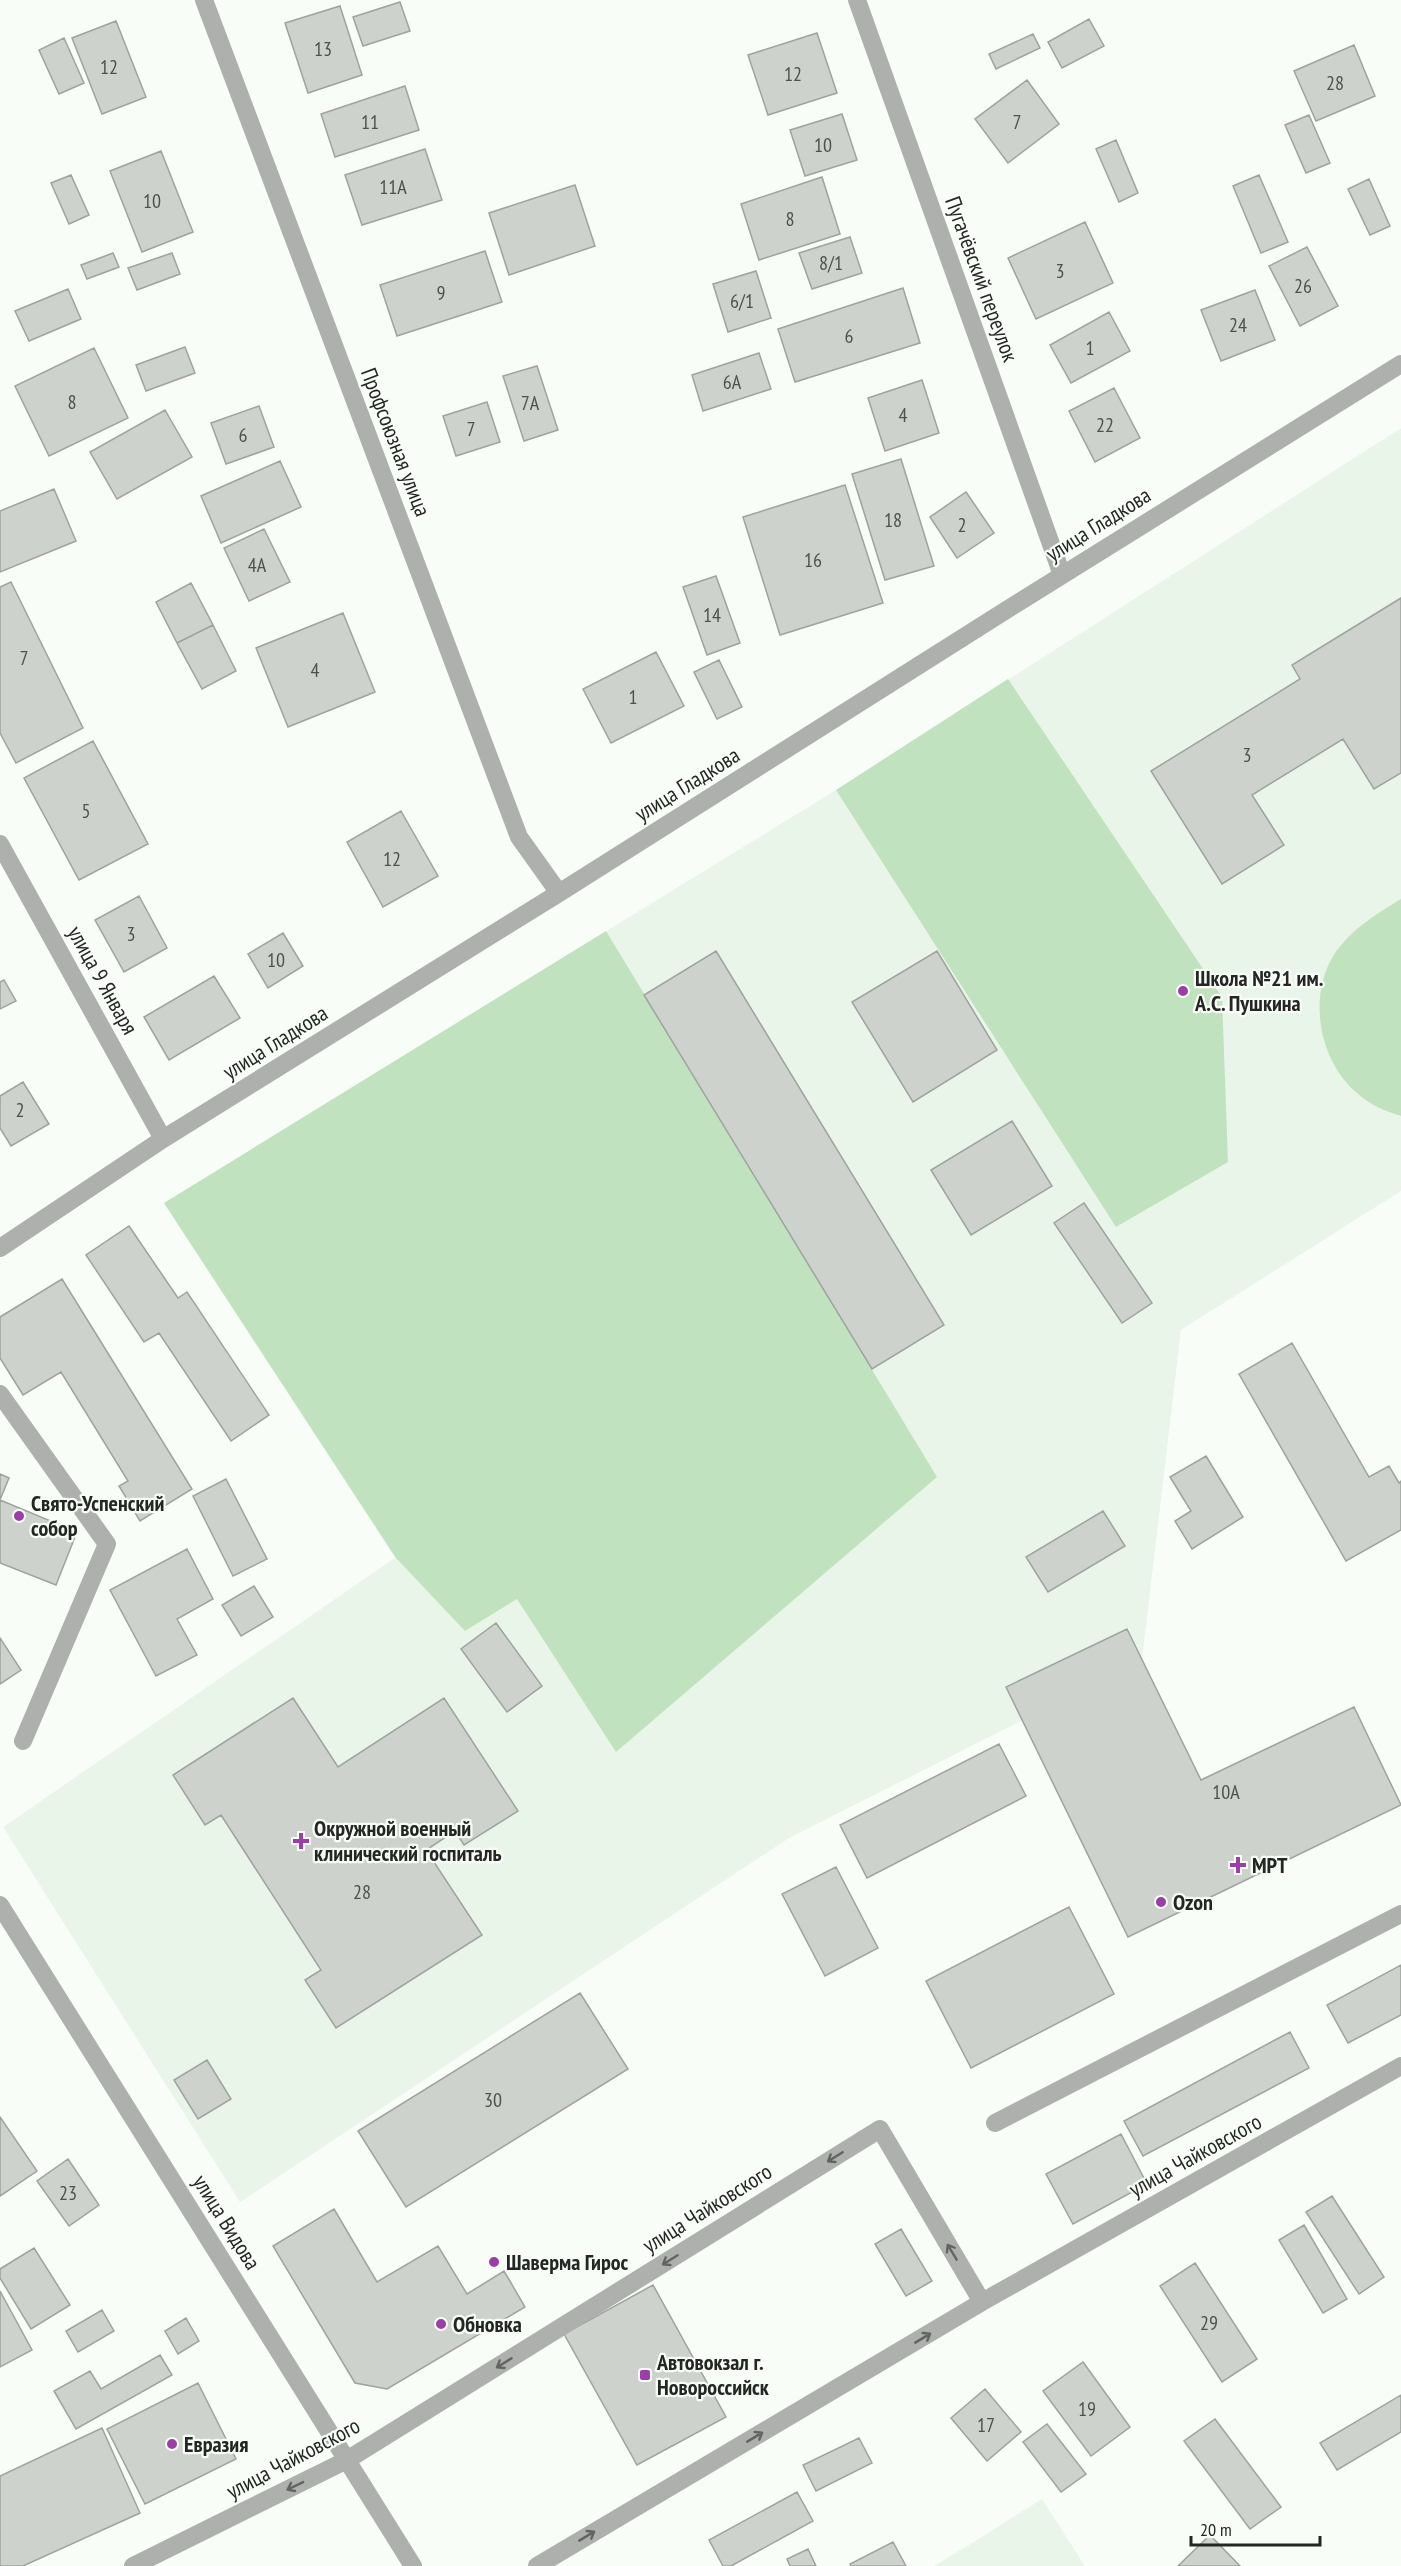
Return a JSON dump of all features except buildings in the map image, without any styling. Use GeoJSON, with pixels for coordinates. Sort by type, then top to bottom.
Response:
{"type":"FeatureCollection","features":[{"type":"Feature","properties":{"kind":"street","name":"Профсоюзная улица"},"geometry":{"type":"LineString","coordinates":[[204,0],[519,837],[559,893]]}},
{"type":"Feature","properties":{"kind":"street","name":"Пугачёвский переулок"},"geometry":{"type":"LineString","coordinates":[[857,0],[1062,575]]}},
{"type":"Feature","properties":{"kind":"street","name":"улица Гладкова"},"geometry":{"type":"LineString","coordinates":[[0,1248],[164,1139],[1401,364]]}},
{"type":"Feature","properties":{"kind":"street","name":"улица 9 Января"},"geometry":{"type":"LineString","coordinates":[[0,844],[164,1139]]}},
{"type":"Feature","properties":{"kind":"street"},"geometry":{"type":"LineString","coordinates":[[0,1394],[107,1544],[23,1741]]}},
{"type":"Feature","properties":{"kind":"street","name":"улица Видова"},"geometry":{"type":"LineString","coordinates":[[0,1905],[413,2566]]}},
{"type":"Feature","properties":{"kind":"street"},"geometry":{"type":"LineString","coordinates":[[995,2123],[1401,1914]]}},
{"type":"Feature","properties":{"kind":"street","name":"улица Чайковского"},"geometry":{"type":"LineString","coordinates":[[537,2566],[982,2302],[1401,2066]]}},
{"type":"Feature","properties":{"kind":"street","name":"улица Чайковского"},"geometry":{"type":"LineString","coordinates":[[133,2566],[347,2460],[880,2129],[982,2302]]}},
{"type":"Feature","properties":{"kind":"shaded area"},"geometry":{"type":"Polygon","coordinates":[[[1401,428],[1401,1191],[1181,1330],[1142,1660],[789,1838],[240,2202],[3,1827],[395,1558],[164,1203],[836,790],[1401,428]]]}},
{"type":"Feature","properties":{"kind":"shaded area"},"geometry":{"type":"Polygon","coordinates":[[[1042,2499],[1085,2566],[934,2566],[972,2543],[1042,2499]]]}},
{"type":"Feature","properties":{"kind":"green space"},"geometry":{"type":"Polygon","coordinates":[[[1008,679],[1222,997],[1228,1162],[1116,1227],[836,790],[1008,679]]]}},
{"type":"Feature","properties":{"kind":"green space"},"geometry":{"type":"Polygon","coordinates":[[[1401,899],[1401,1116],[1367,1101],[1344,1080],[1327,1048],[1320,1011],[1325,975],[1338,948],[1363,924],[1401,899]]]}},
{"type":"Feature","properties":{"kind":"green space"},"geometry":{"type":"Polygon","coordinates":[[[606,931],[937,1477],[616,1752],[517,1599],[465,1631],[396,1558],[164,1203],[606,931]]]}},
{"type":"Feature","properties":{"kind":"place","name":"Школа №21 им. А.С. Пушкина"},"geometry":{"type":"Point","coordinates":[1183,991]}},
{"type":"Feature","properties":{"kind":"place","name":"Свято-Успенский собор"},"geometry":{"type":"Point","coordinates":[19,1516]}},
{"type":"Feature","properties":{"kind":"place","name":"Окружной военный клинический госпиталь"},"geometry":{"type":"Point","coordinates":[301,1841]}},
{"type":"Feature","properties":{"kind":"place","name":"МРТ"},"geometry":{"type":"Point","coordinates":[1238,1865]}},
{"type":"Feature","properties":{"kind":"place","name":"Ozon"},"geometry":{"type":"Point","coordinates":[1161,1902]}},
{"type":"Feature","properties":{"kind":"place","name":"Шаверма Гирос"},"geometry":{"type":"Point","coordinates":[494,2262]}},
{"type":"Feature","properties":{"kind":"place","name":"Обновка"},"geometry":{"type":"Point","coordinates":[441,2324]}},
{"type":"Feature","properties":{"kind":"place","name":"Автовокзал г. Новороссийск"},"geometry":{"type":"Point","coordinates":[645,2375]}},
{"type":"Feature","properties":{"kind":"place","name":"Евразия"},"geometry":{"type":"Point","coordinates":[172,2444]}}]}
